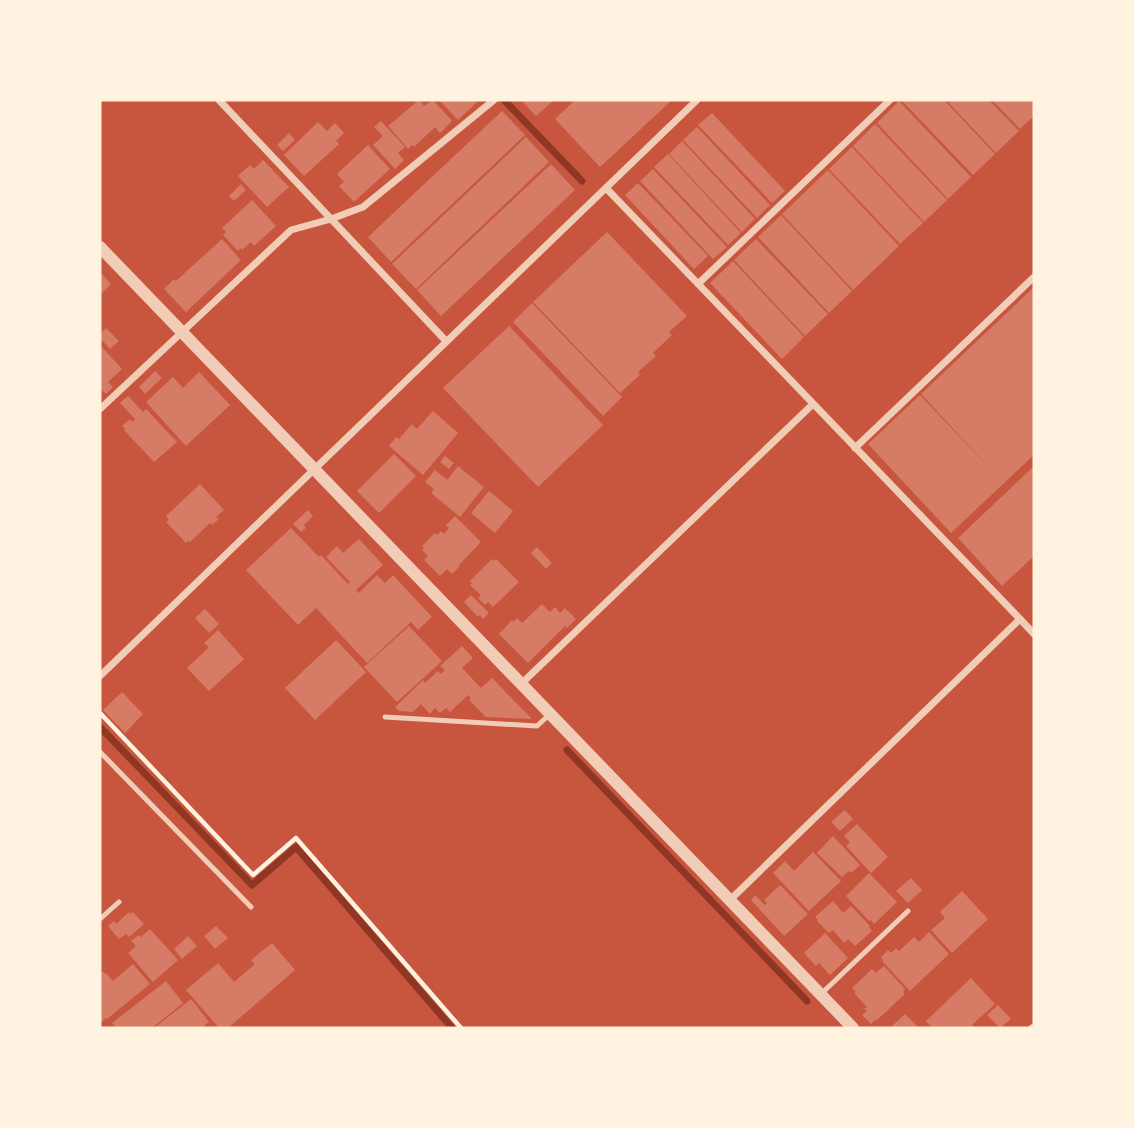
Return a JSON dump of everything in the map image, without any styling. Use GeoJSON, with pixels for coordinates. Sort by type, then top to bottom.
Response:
{"type":"FeatureCollection","features":[{"type":"Feature","properties":{"kind":"street"},"geometry":{"type":"LineString","coordinates":[[219,100],[446,341]]}},
{"type":"Feature","properties":{"kind":"street"},"geometry":{"type":"LineString","coordinates":[[100,409],[291,230],[331,219],[363,206],[494,100]]}},
{"type":"Feature","properties":{"kind":"street"},"geometry":{"type":"LineString","coordinates":[[100,676],[697,100]]}},
{"type":"Feature","properties":{"kind":"street"},"geometry":{"type":"LineString","coordinates":[[698,284],[890,100]]}},
{"type":"Feature","properties":{"kind":"street"},"geometry":{"type":"LineString","coordinates":[[606,188],[1034,634]]}},
{"type":"Feature","properties":{"kind":"street"},"geometry":{"type":"LineString","coordinates":[[100,247],[853,1028]]}},
{"type":"Feature","properties":{"kind":"street"},"geometry":{"type":"LineString","coordinates":[[855,447],[1034,277]]}},
{"type":"Feature","properties":{"kind":"street"},"geometry":{"type":"LineString","coordinates":[[521,684],[813,404]]}},
{"type":"Feature","properties":{"kind":"street"},"geometry":{"type":"LineString","coordinates":[[730,900],[1020,619]]}},
{"type":"Feature","properties":{"kind":"lane"},"geometry":{"type":"LineString","coordinates":[[385,717],[537,726],[550,713]]}},
{"type":"Feature","properties":{"kind":"lane"},"geometry":{"type":"LineString","coordinates":[[100,752],[251,907]]}},
{"type":"Feature","properties":{"kind":"lane"},"geometry":{"type":"LineString","coordinates":[[100,919],[119,902]]}},
{"type":"Feature","properties":{"kind":"lane"},"geometry":{"type":"LineString","coordinates":[[820,995],[908,911]]}},
{"type":"Feature","properties":{"kind":"path"},"geometry":{"type":"LineString","coordinates":[[100,713],[253,875],[296,838],[461,1028]]}},
{"type":"Feature","properties":{"kind":"building"},"geometry":{"type":"Polygon","coordinates":[[[419,100],[424,106],[433,100],[452,121],[440,133],[435,127],[414,147],[412,145],[408,149],[388,126],[419,100]]]}},
{"type":"Feature","properties":{"kind":"building"},"geometry":{"type":"Polygon","coordinates":[[[439,100],[479,100],[458,120],[439,100]]]}},
{"type":"Feature","properties":{"kind":"building"},"geometry":{"type":"Polygon","coordinates":[[[521,100],[554,100],[536,116],[521,100]]]}},
{"type":"Feature","properties":{"kind":"building"},"geometry":{"type":"Polygon","coordinates":[[[575,100],[672,100],[600,167],[555,119],[575,100]]]}},
{"type":"Feature","properties":{"kind":"building"},"geometry":{"type":"Polygon","coordinates":[[[901,100],[944,100],[995,154],[973,175],[901,100]]]}},
{"type":"Feature","properties":{"kind":"building"},"geometry":{"type":"Polygon","coordinates":[[[946,100],[989,100],[1019,131],[996,153],[946,100]]]}},
{"type":"Feature","properties":{"kind":"building"},"geometry":{"type":"Polygon","coordinates":[[[992,100],[1034,100],[1034,116],[1020,129],[992,100]]]}},
{"type":"Feature","properties":{"kind":"building"},"geometry":{"type":"Polygon","coordinates":[[[899,101],[971,177],[948,199],[877,123],[899,101]]]}},
{"type":"Feature","properties":{"kind":"building"},"geometry":{"type":"Polygon","coordinates":[[[502,111],[525,135],[391,262],[368,237],[502,111]]]}},
{"type":"Feature","properties":{"kind":"building"},"geometry":{"type":"Polygon","coordinates":[[[712,113],[785,191],[772,203],[698,125],[712,113]]]}},
{"type":"Feature","properties":{"kind":"building"},"geometry":{"type":"Polygon","coordinates":[[[381,121],[405,147],[398,153],[404,160],[395,169],[373,145],[383,136],[374,127],[381,121]]]}},
{"type":"Feature","properties":{"kind":"building"},"geometry":{"type":"Polygon","coordinates":[[[318,122],[327,131],[335,123],[344,133],[336,141],[339,144],[304,176],[284,155],[318,122]]]}},
{"type":"Feature","properties":{"kind":"building"},"geometry":{"type":"Polygon","coordinates":[[[875,124],[947,200],[924,222],[853,146],[875,124]]]}},
{"type":"Feature","properties":{"kind":"building"},"geometry":{"type":"Polygon","coordinates":[[[697,127],[770,205],[757,218],[683,140],[697,127]]]}},
{"type":"Feature","properties":{"kind":"building"},"geometry":{"type":"Polygon","coordinates":[[[289,133],[295,140],[283,151],[277,145],[289,133]]]}},
{"type":"Feature","properties":{"kind":"building"},"geometry":{"type":"Polygon","coordinates":[[[526,137],[549,162],[416,289],[392,264],[526,137]]]}},
{"type":"Feature","properties":{"kind":"building"},"geometry":{"type":"Polygon","coordinates":[[[682,141],[755,219],[742,232],[669,154],[682,141]]]}},
{"type":"Feature","properties":{"kind":"building"},"geometry":{"type":"Polygon","coordinates":[[[368,145],[390,169],[354,202],[339,186],[344,182],[337,174],[368,145]]]}},
{"type":"Feature","properties":{"kind":"building"},"geometry":{"type":"Polygon","coordinates":[[[852,147],[923,223],[900,244],[829,169],[852,147]]]}},
{"type":"Feature","properties":{"kind":"building"},"geometry":{"type":"Polygon","coordinates":[[[668,154],[741,233],[728,245],[654,167],[668,154]]]}},
{"type":"Feature","properties":{"kind":"building"},"geometry":{"type":"Polygon","coordinates":[[[263,160],[289,187],[267,207],[238,176],[250,165],[254,169],[263,160]]]}},
{"type":"Feature","properties":{"kind":"building"},"geometry":{"type":"Polygon","coordinates":[[[551,164],[575,190],[441,316],[417,290],[551,164]]]}},
{"type":"Feature","properties":{"kind":"building"},"geometry":{"type":"Polygon","coordinates":[[[653,169],[727,247],[713,259],[640,181],[653,169]]]}},
{"type":"Feature","properties":{"kind":"building"},"geometry":{"type":"Polygon","coordinates":[[[828,170],[899,246],[853,290],[782,214],[828,170]]]}},
{"type":"Feature","properties":{"kind":"building"},"geometry":{"type":"Polygon","coordinates":[[[638,183],[708,256],[694,269],[625,195],[638,183]]]}},
{"type":"Feature","properties":{"kind":"building"},"geometry":{"type":"Polygon","coordinates":[[[241,184],[246,190],[234,201],[229,196],[241,184]]]}},
{"type":"Feature","properties":{"kind":"building"},"geometry":{"type":"Polygon","coordinates":[[[252,200],[276,226],[254,246],[251,242],[238,251],[223,235],[226,232],[222,228],[252,200]]]}},
{"type":"Feature","properties":{"kind":"building"},"geometry":{"type":"Polygon","coordinates":[[[781,215],[852,291],[829,313],[758,237],[781,215]]]}},
{"type":"Feature","properties":{"kind":"building"},"geometry":{"type":"Polygon","coordinates":[[[607,232],[687,316],[669,332],[672,335],[653,353],[656,356],[638,372],[640,375],[620,393],[533,302],[607,232]]]}},
{"type":"Feature","properties":{"kind":"building"},"geometry":{"type":"Polygon","coordinates":[[[222,239],[241,260],[186,312],[164,289],[222,239]]]}},
{"type":"Feature","properties":{"kind":"building"},"geometry":{"type":"Polygon","coordinates":[[[756,239],[828,314],[805,336],[734,260],[756,239]]]}},
{"type":"Feature","properties":{"kind":"building"},"geometry":{"type":"Polygon","coordinates":[[[733,261],[804,337],[782,359],[710,283],[733,261]]]}},
{"type":"Feature","properties":{"kind":"building"},"geometry":{"type":"Polygon","coordinates":[[[100,272],[111,284],[100,295],[100,272]]]}},
{"type":"Feature","properties":{"kind":"building"},"geometry":{"type":"Polygon","coordinates":[[[1034,287],[1034,455],[951,533],[868,444],[920,395],[997,476],[921,394],[1034,287]]]}},
{"type":"Feature","properties":{"kind":"building"},"geometry":{"type":"Polygon","coordinates":[[[532,303],[622,397],[603,416],[513,322],[532,303]]]}},
{"type":"Feature","properties":{"kind":"building"},"geometry":{"type":"Polygon","coordinates":[[[509,326],[603,425],[538,487],[443,388],[509,326]]]}},
{"type":"Feature","properties":{"kind":"building"},"geometry":{"type":"Polygon","coordinates":[[[106,328],[119,341],[110,349],[100,338],[106,328]]]}},
{"type":"Feature","properties":{"kind":"building"},"geometry":{"type":"Polygon","coordinates":[[[100,345],[122,369],[108,382],[113,387],[106,394],[100,390],[100,345]]]}},
{"type":"Feature","properties":{"kind":"building"},"geometry":{"type":"Polygon","coordinates":[[[155,371],[162,378],[145,394],[139,387],[155,371]]]}},
{"type":"Feature","properties":{"kind":"building"},"geometry":{"type":"Polygon","coordinates":[[[199,372],[230,405],[186,446],[146,402],[173,377],[183,388],[199,372]]]}},
{"type":"Feature","properties":{"kind":"building"},"geometry":{"type":"Polygon","coordinates":[[[128,396],[143,412],[146,409],[177,442],[154,462],[122,426],[130,419],[133,422],[135,419],[120,403],[128,396]]]}},
{"type":"Feature","properties":{"kind":"building"},"geometry":{"type":"Polygon","coordinates":[[[433,411],[458,433],[423,475],[389,446],[412,424],[417,429],[433,411]]]}},
{"type":"Feature","properties":{"kind":"building"},"geometry":{"type":"Polygon","coordinates":[[[394,454],[416,476],[379,513],[357,491],[394,454]]]}},
{"type":"Feature","properties":{"kind":"building"},"geometry":{"type":"Polygon","coordinates":[[[445,456],[454,463],[449,469],[440,462],[445,456]]]}},
{"type":"Feature","properties":{"kind":"building"},"geometry":{"type":"Polygon","coordinates":[[[458,466],[484,487],[460,517],[431,493],[434,489],[425,482],[435,470],[447,480],[458,466]]]}},
{"type":"Feature","properties":{"kind":"building"},"geometry":{"type":"Polygon","coordinates":[[[1034,466],[1034,556],[1002,586],[958,538],[1034,466]]]}},
{"type":"Feature","properties":{"kind":"building"},"geometry":{"type":"Polygon","coordinates":[[[200,484],[224,510],[216,517],[219,519],[186,543],[166,522],[169,520],[166,516],[200,484]]]}},
{"type":"Feature","properties":{"kind":"building"},"geometry":{"type":"Polygon","coordinates":[[[489,491],[513,511],[495,533],[471,513],[489,491]]]}},
{"type":"Feature","properties":{"kind":"building"},"geometry":{"type":"Polygon","coordinates":[[[308,510],[313,516],[301,532],[293,524],[308,510]]]}},
{"type":"Feature","properties":{"kind":"building"},"geometry":{"type":"Polygon","coordinates":[[[455,516],[481,542],[452,574],[447,569],[440,576],[424,560],[428,556],[422,546],[435,533],[437,535],[441,531],[444,534],[449,528],[446,525],[455,516]]]}},
{"type":"Feature","properties":{"kind":"building"},"geometry":{"type":"Polygon","coordinates":[[[291,528],[348,584],[350,582],[326,557],[337,546],[343,553],[359,539],[383,565],[356,590],[359,593],[377,575],[385,583],[393,575],[432,617],[418,630],[411,622],[367,663],[316,608],[298,625],[246,570],[291,528]]]}},
{"type":"Feature","properties":{"kind":"building"},"geometry":{"type":"Polygon","coordinates":[[[537,547],[552,563],[546,569],[531,553],[537,547]]]}},
{"type":"Feature","properties":{"kind":"building"},"geometry":{"type":"Polygon","coordinates":[[[492,559],[496,559],[519,582],[493,607],[488,602],[485,605],[478,598],[481,595],[470,585],[470,581],[492,559]]]}},
{"type":"Feature","properties":{"kind":"building"},"geometry":{"type":"Polygon","coordinates":[[[471,595],[489,613],[483,619],[464,602],[471,595]]]}},
{"type":"Feature","properties":{"kind":"building"},"geometry":{"type":"Polygon","coordinates":[[[542,604],[550,612],[555,607],[560,613],[565,608],[576,619],[567,628],[565,626],[528,663],[499,634],[512,620],[513,622],[517,618],[522,623],[542,604]]]}},
{"type":"Feature","properties":{"kind":"building"},"geometry":{"type":"Polygon","coordinates":[[[205,609],[219,624],[209,633],[195,618],[205,609]]]}},
{"type":"Feature","properties":{"kind":"building"},"geometry":{"type":"Polygon","coordinates":[[[409,626],[442,661],[397,702],[364,667],[409,626]]]}},
{"type":"Feature","properties":{"kind":"building"},"geometry":{"type":"Polygon","coordinates":[[[218,630],[244,659],[209,691],[187,668],[209,647],[204,643],[218,630]]]}},
{"type":"Feature","properties":{"kind":"building"},"geometry":{"type":"Polygon","coordinates":[[[336,640],[366,672],[315,720],[285,688],[336,640]]]}},
{"type":"Feature","properties":{"kind":"building"},"geometry":{"type":"Polygon","coordinates":[[[462,646],[473,658],[462,668],[481,688],[492,678],[532,719],[486,717],[469,700],[471,698],[468,695],[450,712],[446,708],[440,713],[435,708],[430,714],[421,704],[413,712],[399,711],[395,707],[423,680],[425,683],[438,671],[441,674],[445,670],[440,666],[462,646]]]}},
{"type":"Feature","properties":{"kind":"building"},"geometry":{"type":"Polygon","coordinates":[[[122,692],[143,714],[125,733],[103,710],[122,692]]]}},
{"type":"Feature","properties":{"kind":"building"},"geometry":{"type":"Polygon","coordinates":[[[845,810],[853,819],[840,831],[831,822],[845,810]]]}},
{"type":"Feature","properties":{"kind":"building"},"geometry":{"type":"Polygon","coordinates":[[[857,824],[888,857],[871,873],[846,846],[850,842],[844,836],[857,824]]]}},
{"type":"Feature","properties":{"kind":"building"},"geometry":{"type":"Polygon","coordinates":[[[833,836],[860,865],[842,877],[817,853],[833,836]]]}},
{"type":"Feature","properties":{"kind":"building"},"geometry":{"type":"Polygon","coordinates":[[[813,852],[841,881],[809,911],[773,873],[785,861],[794,871],[813,852]]]}},
{"type":"Feature","properties":{"kind":"building"},"geometry":{"type":"Polygon","coordinates":[[[869,873],[897,902],[874,924],[846,896],[869,873]]]}},
{"type":"Feature","properties":{"kind":"building"},"geometry":{"type":"Polygon","coordinates":[[[911,878],[922,890],[908,903],[896,891],[911,878]]]}},
{"type":"Feature","properties":{"kind":"building"},"geometry":{"type":"Polygon","coordinates":[[[780,885],[808,914],[784,936],[751,900],[755,895],[765,905],[767,903],[764,900],[780,885]]]}},
{"type":"Feature","properties":{"kind":"building"},"geometry":{"type":"Polygon","coordinates":[[[962,891],[988,919],[952,953],[931,930],[945,918],[940,912],[962,891]]]}},
{"type":"Feature","properties":{"kind":"building"},"geometry":{"type":"Polygon","coordinates":[[[833,901],[843,913],[851,906],[870,926],[872,931],[855,946],[848,939],[844,943],[833,930],[829,933],[815,917],[833,901]]]}},
{"type":"Feature","properties":{"kind":"building"},"geometry":{"type":"Polygon","coordinates":[[[129,912],[133,912],[144,924],[129,937],[126,934],[119,939],[108,926],[114,921],[116,924],[129,912]]]}},
{"type":"Feature","properties":{"kind":"building"},"geometry":{"type":"Polygon","coordinates":[[[216,926],[228,938],[215,949],[204,936],[216,926]]]}},
{"type":"Feature","properties":{"kind":"building"},"geometry":{"type":"Polygon","coordinates":[[[150,929],[178,960],[153,982],[128,953],[136,946],[131,941],[150,929]]]}},
{"type":"Feature","properties":{"kind":"building"},"geometry":{"type":"Polygon","coordinates":[[[929,932],[949,954],[910,991],[881,957],[888,950],[891,953],[896,948],[899,951],[914,937],[919,942],[929,932]]]}},
{"type":"Feature","properties":{"kind":"building"},"geometry":{"type":"Polygon","coordinates":[[[825,933],[848,958],[830,975],[819,963],[816,966],[804,953],[825,933]]]}},
{"type":"Feature","properties":{"kind":"building"},"geometry":{"type":"Polygon","coordinates":[[[188,936],[197,946],[182,959],[174,949],[188,936]]]}},
{"type":"Feature","properties":{"kind":"building"},"geometry":{"type":"Polygon","coordinates":[[[272,943],[295,970],[228,1028],[219,1028],[186,990],[218,963],[234,982],[255,964],[251,960],[272,943]]]}},
{"type":"Feature","properties":{"kind":"building"},"geometry":{"type":"Polygon","coordinates":[[[133,964],[150,984],[100,1023],[100,974],[103,971],[113,981],[133,964]]]}},
{"type":"Feature","properties":{"kind":"building"},"geometry":{"type":"Polygon","coordinates":[[[884,966],[905,989],[905,994],[871,1024],[862,1015],[867,1011],[864,1009],[867,1007],[852,988],[872,969],[876,973],[884,966]]]}},
{"type":"Feature","properties":{"kind":"building"},"geometry":{"type":"Polygon","coordinates":[[[971,978],[995,1004],[972,1025],[976,1028],[932,1028],[926,1021],[971,978]]]}},
{"type":"Feature","properties":{"kind":"building"},"geometry":{"type":"Polygon","coordinates":[[[166,981],[183,1003],[152,1028],[116,1028],[112,1023],[166,981]]]}},
{"type":"Feature","properties":{"kind":"building"},"geometry":{"type":"Polygon","coordinates":[[[191,999],[209,1022],[201,1028],[154,1028],[191,999]]]}},
{"type":"Feature","properties":{"kind":"building"},"geometry":{"type":"Polygon","coordinates":[[[998,1005],[1011,1019],[1000,1028],[987,1015],[998,1005]]]}},
{"type":"Feature","properties":{"kind":"building"},"geometry":{"type":"Polygon","coordinates":[[[905,1014],[919,1028],[890,1028],[905,1014]]]}},
{"type":"Feature","properties":{"kind":"waterway"},"geometry":{"type":"LineString","coordinates":[[504,100],[582,181]]}},
{"type":"Feature","properties":{"kind":"waterway"},"geometry":{"type":"LineString","coordinates":[[100,727],[252,885],[296,847],[452,1028]]}},
{"type":"Feature","properties":{"kind":"waterway"},"geometry":{"type":"LineString","coordinates":[[567,750],[807,1001]]}}]}
